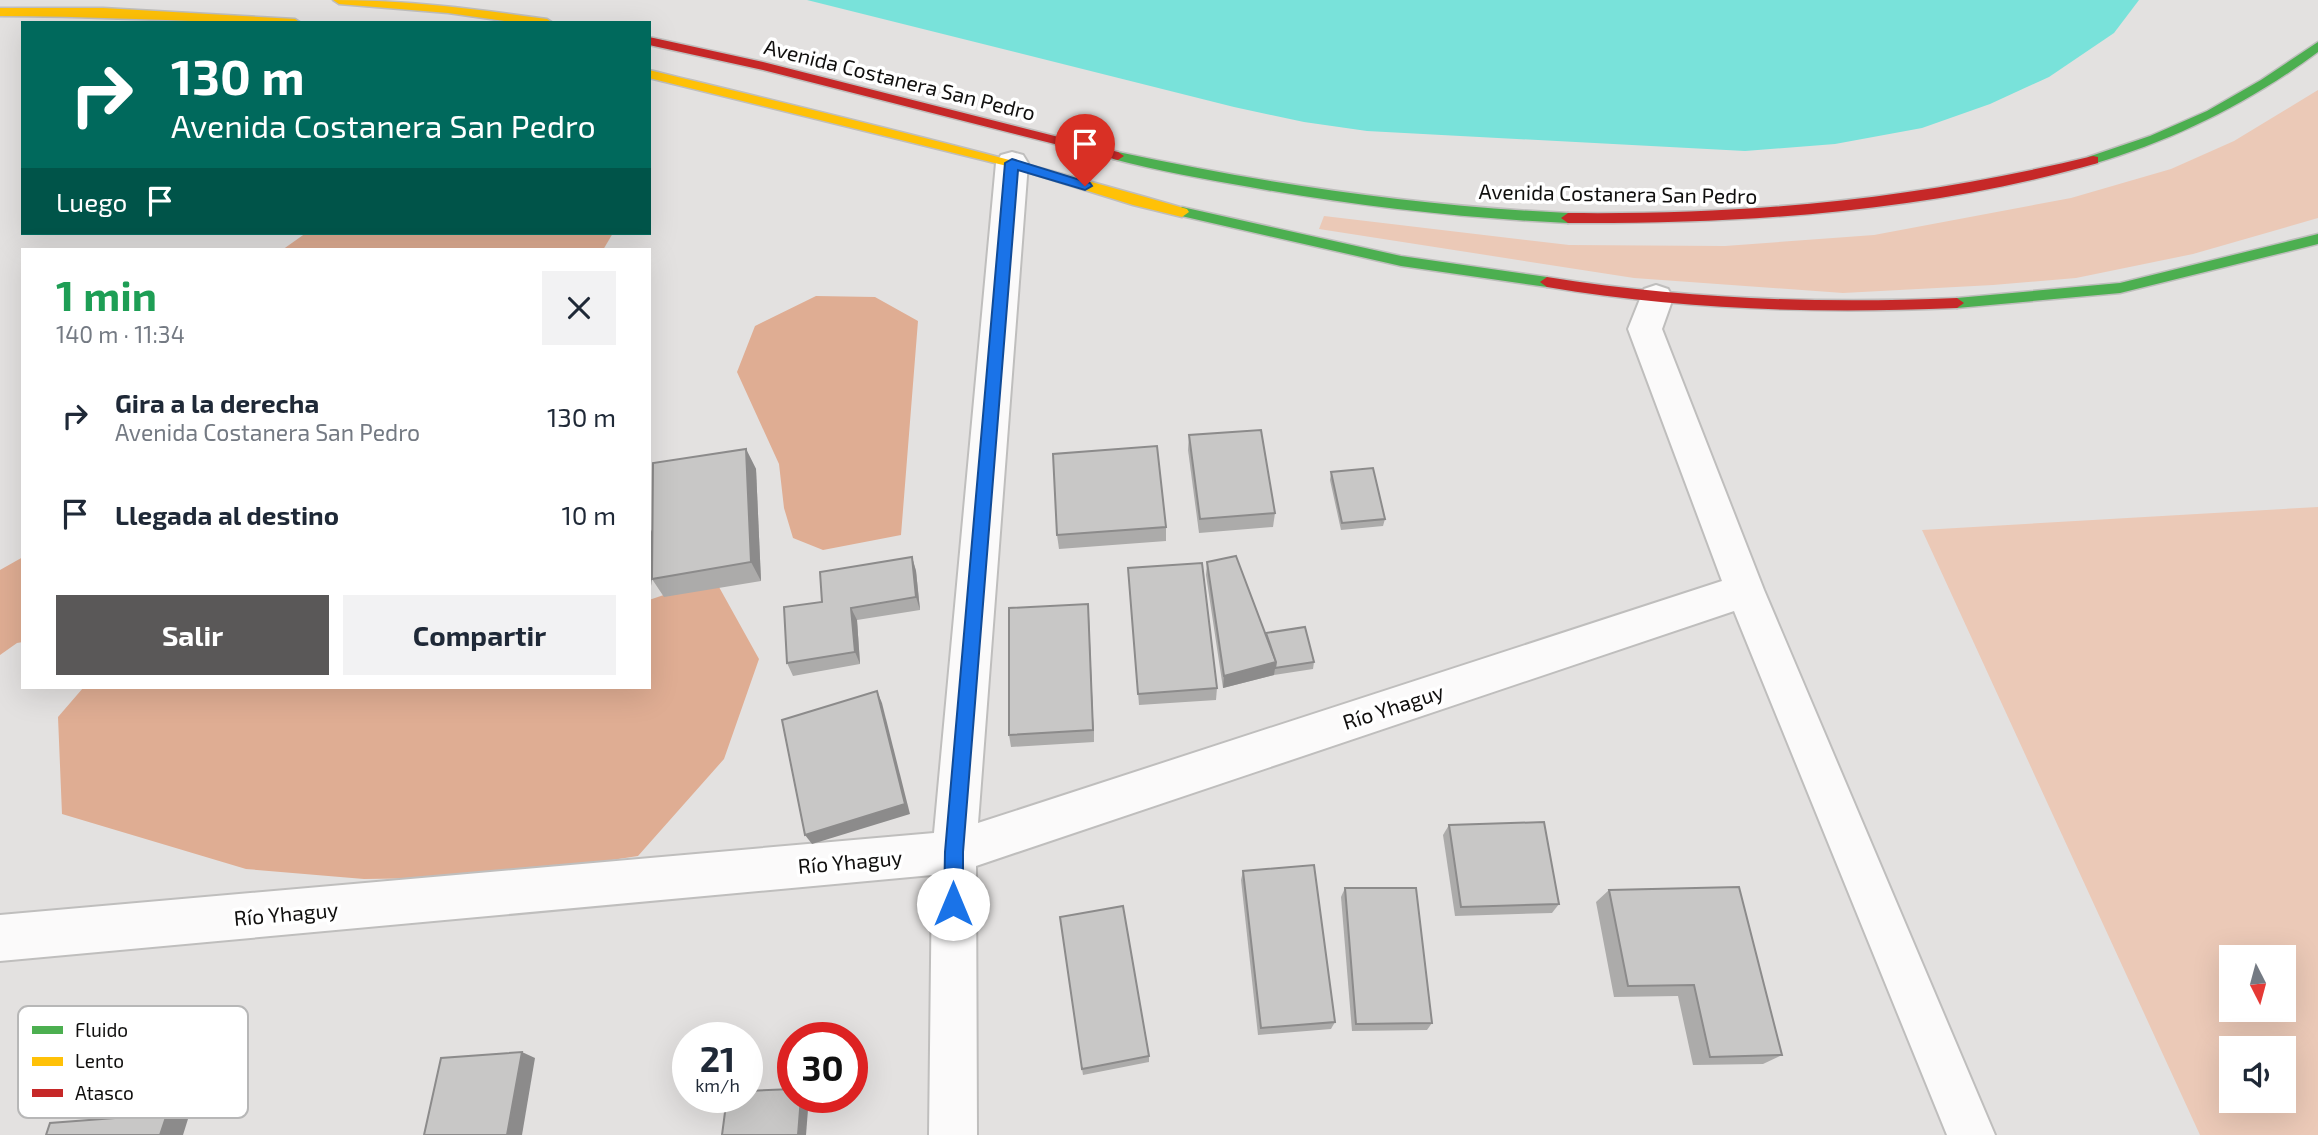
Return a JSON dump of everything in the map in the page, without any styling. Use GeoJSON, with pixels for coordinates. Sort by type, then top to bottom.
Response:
{"type":"FeatureCollection","features":[{"type":"Feature","properties":{"kind":"main road"},"geometry":{"type":"LineString","coordinates":[[339,0],[448,9],[533,21]]}},
{"type":"Feature","properties":{"kind":"main road"},"geometry":{"type":"LineString","coordinates":[[0,12],[103,12],[260,21]]}},
{"type":"Feature","properties":{"kind":"main road","name":"Avenida Costanera San Pedro"},"geometry":{"type":"LineString","coordinates":[[651,41],[720,55],[998,127],[1185,170],[1347,200],[1466,212],[1589,219],[1757,218],[1861,208],[2062,169],[2143,144],[2204,119],[2257,91],[2318,46]]}},
{"type":"Feature","properties":{"kind":"main road"},"geometry":{"type":"LineString","coordinates":[[651,74],[1012,163],[1133,200],[1401,261],[1656,298],[1764,305],[1904,306],[2001,301],[2120,288],[2318,239]]}},
{"type":"Feature","properties":{"kind":"street"},"geometry":{"type":"LineString","coordinates":[[953,1135],[954,852],[1012,163]]}},
{"type":"Feature","properties":{"kind":"street"},"geometry":{"type":"LineString","coordinates":[[1656,298],[1645,329],[1745,590],[1971,1135]]}},
{"type":"Feature","properties":{"kind":"street","name":"Río Yhaguy"},"geometry":{"type":"LineString","coordinates":[[0,938],[954,852],[1745,590]]}},
{"type":"Feature","properties":{"kind":"shaded area"},"geometry":{"type":"Polygon","coordinates":[[[2318,90],[2318,218],[2193,254],[2076,278],[1843,293],[1634,278],[1319,229],[1324,216],[1569,245],[1725,246],[1874,235],[2071,198],[2171,169],[2234,141],[2318,90]]]}},
{"type":"Feature","properties":{"kind":"shaded area"},"geometry":{"type":"Polygon","coordinates":[[[303,235],[612,235],[604,248],[285,248],[303,235]]]}},
{"type":"Feature","properties":{"kind":"shaded area"},"geometry":{"type":"Polygon","coordinates":[[[816,296],[875,297],[918,321],[901,535],[823,550],[793,538],[784,508],[779,464],[737,372],[755,326],[816,296]]]}},
{"type":"Feature","properties":{"kind":"shaded area"},"geometry":{"type":"Polygon","coordinates":[[[2318,507],[2318,1135],[2200,1135],[1922,530],[2318,507]]]}},
{"type":"Feature","properties":{"kind":"shaded area"},"geometry":{"type":"Polygon","coordinates":[[[21,558],[21,642],[0,655],[0,570],[21,558]]]}},
{"type":"Feature","properties":{"kind":"shaded area"},"geometry":{"type":"Polygon","coordinates":[[[714,578],[759,659],[724,759],[638,856],[502,877],[364,879],[246,869],[62,814],[58,717],[82,689],[651,689],[651,599],[714,578]]]}},
{"type":"Feature","properties":{"kind":"water"},"geometry":{"type":"Polygon","coordinates":[[[807,0],[2139,0],[2114,33],[2049,77],[1990,104],[1922,128],[1835,144],[1745,151],[1367,131],[1304,122],[1234,107],[807,0]]]}},
{"type":"Feature","properties":{"kind":"building"},"geometry":{"type":"Polygon","coordinates":[[[1261,430],[1275,513],[1200,519],[1189,435],[1261,430]]]}},
{"type":"Feature","properties":{"kind":"building"},"geometry":{"type":"Polygon","coordinates":[[[1157,446],[1166,527],[1057,535],[1053,454],[1157,446]]]}},
{"type":"Feature","properties":{"kind":"building"},"geometry":{"type":"Polygon","coordinates":[[[746,449],[751,562],[652,579],[653,463],[746,449]]]}},
{"type":"Feature","properties":{"kind":"building"},"geometry":{"type":"Polygon","coordinates":[[[1373,468],[1385,519],[1342,523],[1331,472],[1373,468]]]}},
{"type":"Feature","properties":{"kind":"building"},"geometry":{"type":"Polygon","coordinates":[[[1236,556],[1276,662],[1224,676],[1207,562],[1236,556]]]}},
{"type":"Feature","properties":{"kind":"building"},"geometry":{"type":"Polygon","coordinates":[[[912,557],[916,597],[851,608],[855,652],[787,663],[784,607],[822,602],[820,572],[912,557]]]}},
{"type":"Feature","properties":{"kind":"building"},"geometry":{"type":"Polygon","coordinates":[[[1202,563],[1217,688],[1138,694],[1128,568],[1202,563]]]}},
{"type":"Feature","properties":{"kind":"building"},"geometry":{"type":"Polygon","coordinates":[[[1088,604],[1093,730],[1009,735],[1009,608],[1088,604]]]}},
{"type":"Feature","properties":{"kind":"building"},"geometry":{"type":"Polygon","coordinates":[[[1305,627],[1314,662],[1275,668],[1276,662],[1266,633],[1305,627]]]}},
{"type":"Feature","properties":{"kind":"building"},"geometry":{"type":"Polygon","coordinates":[[[877,691],[905,804],[805,835],[782,720],[877,691]]]}},
{"type":"Feature","properties":{"kind":"building"},"geometry":{"type":"Polygon","coordinates":[[[1544,822],[1559,904],[1461,907],[1449,825],[1544,822]]]}},
{"type":"Feature","properties":{"kind":"building"},"geometry":{"type":"Polygon","coordinates":[[[1314,865],[1335,1022],[1261,1028],[1243,871],[1314,865]]]}},
{"type":"Feature","properties":{"kind":"building"},"geometry":{"type":"Polygon","coordinates":[[[1739,887],[1782,1055],[1710,1057],[1694,985],[1628,986],[1609,890],[1739,887]]]}},
{"type":"Feature","properties":{"kind":"building"},"geometry":{"type":"Polygon","coordinates":[[[1345,888],[1416,888],[1432,1023],[1356,1024],[1345,888]]]}},
{"type":"Feature","properties":{"kind":"building"},"geometry":{"type":"Polygon","coordinates":[[[1123,906],[1149,1056],[1082,1069],[1060,917],[1123,906]]]}},
{"type":"Feature","properties":{"kind":"building"},"geometry":{"type":"Polygon","coordinates":[[[522,1052],[507,1135],[424,1135],[441,1058],[522,1052]]]}},
{"type":"Feature","properties":{"kind":"building"},"geometry":{"type":"Polygon","coordinates":[[[763,1090],[777,1090],[777,1113],[800,1113],[798,1135],[722,1135],[725,1113],[763,1113],[763,1090]]]}},
{"type":"Feature","properties":{"kind":"building"},"geometry":{"type":"Polygon","coordinates":[[[115,1118],[166,1118],[160,1135],[46,1135],[50,1123],[115,1118]]]}},
{"type":"Feature","properties":{"kind":"traffic: fast"},"geometry":{"type":"LineString","coordinates":[[2093,160],[2155,139],[2212,114],[2292,66],[2318,46]]}},
{"type":"Feature","properties":{"kind":"traffic: fast"},"geometry":{"type":"LineString","coordinates":[[1118,156],[1342,198],[1455,211],[1568,218]]}},
{"type":"Feature","properties":{"kind":"traffic: fast"},"geometry":{"type":"LineString","coordinates":[[1182,212],[1401,261],[1547,282]]}},
{"type":"Feature","properties":{"kind":"traffic: fast"},"geometry":{"type":"LineString","coordinates":[[1957,303],[2120,288],[2318,239]]}},
{"type":"Feature","properties":{"kind":"traffic: slow"},"geometry":{"type":"LineString","coordinates":[[339,0],[448,9],[533,21]]}},
{"type":"Feature","properties":{"kind":"traffic: slow"},"geometry":{"type":"LineString","coordinates":[[0,12],[103,12],[260,21]]}},
{"type":"Feature","properties":{"kind":"traffic: slow"},"geometry":{"type":"LineString","coordinates":[[651,74],[1012,163],[1182,212]]}},
{"type":"Feature","properties":{"kind":"traffic: jam"},"geometry":{"type":"LineString","coordinates":[[651,41],[763,66],[1118,156]]}},
{"type":"Feature","properties":{"kind":"traffic: jam"},"geometry":{"type":"LineString","coordinates":[[1568,218],[1701,217],[1833,208],[1963,189],[2093,160]]}},
{"type":"Feature","properties":{"kind":"traffic: jam"},"geometry":{"type":"LineString","coordinates":[[1547,282],[1644,297],[1770,305],[1882,306],[1957,303]]}},
{"type":"Feature","properties":{"kind":"route"},"geometry":{"type":"LineString","coordinates":[[953,904],[954,852],[1012,163],[1085,186]]}}]}
